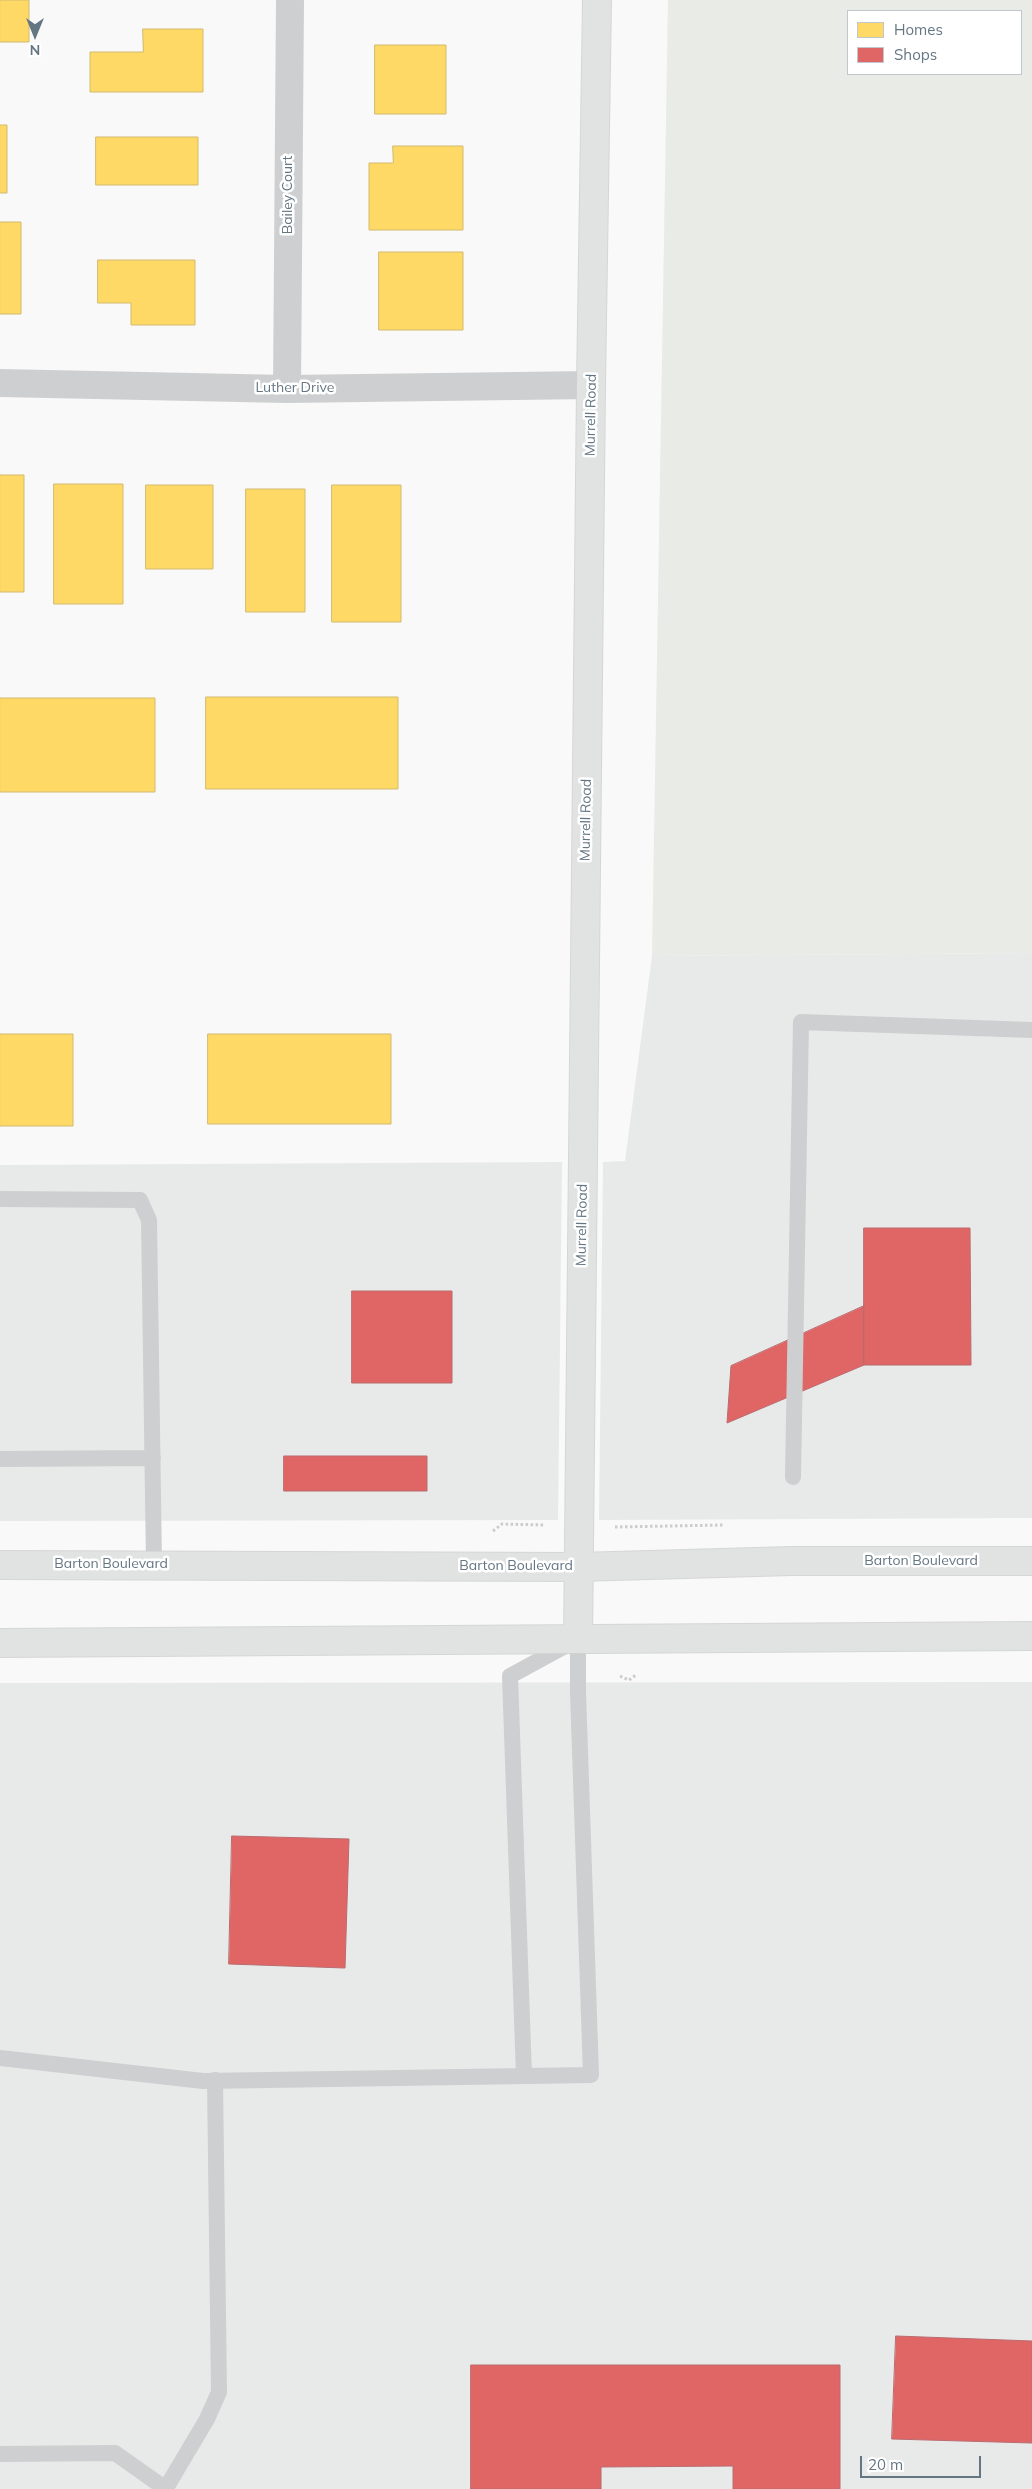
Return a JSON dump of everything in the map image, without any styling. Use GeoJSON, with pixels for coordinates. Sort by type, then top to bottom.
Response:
{"type":"FeatureCollection","features":[{"type":"Feature","properties":{"kind":"main road","name":"Murrell Road"},"geometry":{"type":"LineString","coordinates":[[578,1639],[591,385],[598,0]]}},
{"type":"Feature","properties":{"kind":"main road","name":"Barton Boulevard"},"geometry":{"type":"LineString","coordinates":[[0,1564],[578,1567],[792,1561],[1032,1561]]}},
{"type":"Feature","properties":{"kind":"main road"},"geometry":{"type":"LineString","coordinates":[[0,1643],[1032,1636]]}},
{"type":"Feature","properties":{"kind":"street","name":"Bailey Court"},"geometry":{"type":"LineString","coordinates":[[287,389],[290,0]]}},
{"type":"Feature","properties":{"kind":"street","name":"Luther Drive"},"geometry":{"type":"LineString","coordinates":[[0,384],[287,389],[591,385]]}},
{"type":"Feature","properties":{"kind":"lane"},"geometry":{"type":"LineString","coordinates":[[793,1477],[801,1022],[1032,1030]]}},
{"type":"Feature","properties":{"kind":"lane"},"geometry":{"type":"LineString","coordinates":[[0,1199],[140,1200],[149,1220],[154,1564]]}},
{"type":"Feature","properties":{"kind":"lane"},"geometry":{"type":"LineString","coordinates":[[0,1460],[153,1458]]}},
{"type":"Feature","properties":{"kind":"lane"},"geometry":{"type":"LineString","coordinates":[[0,2058],[203,2081],[591,2075],[578,1692],[578,1639],[510,1676],[524,2076]]}},
{"type":"Feature","properties":{"kind":"lane"},"geometry":{"type":"LineString","coordinates":[[0,2454],[114,2453],[166,2488],[207,2419],[219,2392],[215,2080]]}},
{"type":"Feature","properties":{"kind":"shaded area"},"geometry":{"type":"Polygon","coordinates":[[[668,0],[1032,0],[1032,953],[652,956],[668,0]]]}},
{"type":"Feature","properties":{"kind":"shaded area"},"geometry":{"type":"Polygon","coordinates":[[[1032,953],[1032,1518],[599,1520],[603,1162],[625,1161],[652,956],[1032,953]]]}},
{"type":"Feature","properties":{"kind":"shaded area"},"geometry":{"type":"Polygon","coordinates":[[[562,1162],[558,1520],[0,1521],[0,1165],[562,1162]]]}},
{"type":"Feature","properties":{"kind":"shaded area"},"geometry":{"type":"Polygon","coordinates":[[[1032,1682],[1032,2489],[0,2489],[0,1683],[1032,1682]]]}},
{"type":"Feature","properties":{"kind":"building: Homes"},"geometry":{"type":"Polygon","coordinates":[[[0,0],[29,0],[29,42],[0,42],[0,0]]]}},
{"type":"Feature","properties":{"kind":"building: Homes"},"geometry":{"type":"Polygon","coordinates":[[[143,29],[203,29],[203,92],[90,92],[90,52],[143,52],[143,29]]]}},
{"type":"Feature","properties":{"kind":"building: Homes"},"geometry":{"type":"Polygon","coordinates":[[[375,45],[446,45],[446,114],[375,114],[375,45]]]}},
{"type":"Feature","properties":{"kind":"building: Homes"},"geometry":{"type":"Polygon","coordinates":[[[0,125],[7,125],[7,193],[0,193],[0,125]]]}},
{"type":"Feature","properties":{"kind":"building: Homes"},"geometry":{"type":"Polygon","coordinates":[[[96,137],[198,137],[198,185],[96,185],[96,137]]]}},
{"type":"Feature","properties":{"kind":"building: Homes"},"geometry":{"type":"Polygon","coordinates":[[[393,146],[463,146],[463,230],[369,230],[369,163],[393,163],[393,146]]]}},
{"type":"Feature","properties":{"kind":"building: Homes"},"geometry":{"type":"Polygon","coordinates":[[[0,222],[21,222],[21,314],[0,314],[0,222]]]}},
{"type":"Feature","properties":{"kind":"building: Homes"},"geometry":{"type":"Polygon","coordinates":[[[379,252],[463,252],[463,330],[379,330],[379,252]]]}},
{"type":"Feature","properties":{"kind":"building: Homes"},"geometry":{"type":"Polygon","coordinates":[[[98,260],[195,260],[195,325],[131,325],[131,303],[98,303],[98,260]]]}},
{"type":"Feature","properties":{"kind":"building: Homes"},"geometry":{"type":"Polygon","coordinates":[[[0,475],[24,475],[24,592],[0,592],[0,475]]]}},
{"type":"Feature","properties":{"kind":"building: Homes"},"geometry":{"type":"Polygon","coordinates":[[[54,484],[123,484],[123,604],[54,604],[54,484]]]}},
{"type":"Feature","properties":{"kind":"building: Homes"},"geometry":{"type":"Polygon","coordinates":[[[146,485],[213,485],[213,569],[146,569],[146,485]]]}},
{"type":"Feature","properties":{"kind":"building: Homes"},"geometry":{"type":"Polygon","coordinates":[[[332,485],[401,485],[401,622],[332,622],[332,485]]]}},
{"type":"Feature","properties":{"kind":"building: Homes"},"geometry":{"type":"Polygon","coordinates":[[[246,489],[305,489],[305,612],[246,612],[246,489]]]}},
{"type":"Feature","properties":{"kind":"building: Homes"},"geometry":{"type":"Polygon","coordinates":[[[206,697],[398,697],[398,789],[206,789],[206,697]]]}},
{"type":"Feature","properties":{"kind":"building: Homes"},"geometry":{"type":"Polygon","coordinates":[[[0,698],[155,698],[155,792],[0,792],[0,698]]]}},
{"type":"Feature","properties":{"kind":"building: Homes"},"geometry":{"type":"Polygon","coordinates":[[[0,1034],[73,1034],[73,1126],[0,1126],[0,1034]]]}},
{"type":"Feature","properties":{"kind":"building: Homes"},"geometry":{"type":"Polygon","coordinates":[[[208,1034],[391,1034],[391,1124],[208,1124],[208,1034]]]}},
{"type":"Feature","properties":{"kind":"building: Shops"},"geometry":{"type":"Polygon","coordinates":[[[864,1228],[970,1228],[971,1365],[864,1365],[864,1228]]]}},
{"type":"Feature","properties":{"kind":"building: Shops"},"geometry":{"type":"Polygon","coordinates":[[[352,1291],[452,1291],[452,1383],[352,1383],[352,1291]]]}},
{"type":"Feature","properties":{"kind":"building: Shops"},"geometry":{"type":"Polygon","coordinates":[[[864,1306],[864,1365],[727,1423],[731,1366],[864,1306]]]}},
{"type":"Feature","properties":{"kind":"building: Shops"},"geometry":{"type":"Polygon","coordinates":[[[284,1456],[427,1456],[427,1491],[284,1491],[284,1456]]]}},
{"type":"Feature","properties":{"kind":"building: Shops"},"geometry":{"type":"Polygon","coordinates":[[[232,1836],[349,1839],[345,1968],[229,1964],[232,1836]]]}},
{"type":"Feature","properties":{"kind":"building: Shops"},"geometry":{"type":"Polygon","coordinates":[[[896,2336],[1032,2341],[1032,2443],[892,2439],[896,2336]]]}},
{"type":"Feature","properties":{"kind":"building: Shops"},"geometry":{"type":"Polygon","coordinates":[[[471,2365],[840,2365],[840,2489],[733,2489],[733,2466],[601,2467],[601,2489],[471,2489],[471,2365]]]}}]}
